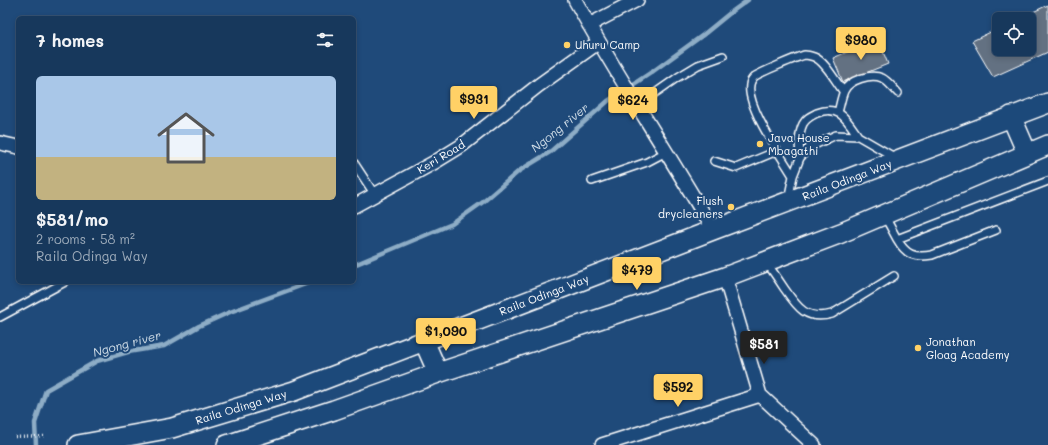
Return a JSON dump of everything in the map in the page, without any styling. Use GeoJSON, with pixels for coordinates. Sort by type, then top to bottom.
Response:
{"type":"FeatureCollection","features":[{"type":"Feature","properties":{"kind":"main road","name":"Raila Odinga Way"},"geometry":{"type":"LineString","coordinates":[[78,445],[172,428],[294,391],[712,230],[1048,103]]}},
{"type":"Feature","properties":{"kind":"main road"},"geometry":{"type":"LineString","coordinates":[[1011,116],[1027,153]]}},
{"type":"Feature","properties":{"kind":"main road"},"geometry":{"type":"LineString","coordinates":[[228,445],[334,410],[438,373],[725,278],[841,233],[1048,145]]}},
{"type":"Feature","properties":{"kind":"main road"},"geometry":{"type":"LineString","coordinates":[[424,341],[438,373]]}},
{"type":"Feature","properties":{"kind":"street"},"geometry":{"type":"LineString","coordinates":[[575,0],[712,230]]}},
{"type":"Feature","properties":{"kind":"street"},"geometry":{"type":"LineString","coordinates":[[589,25],[637,0]]}},
{"type":"Feature","properties":{"kind":"street","name":"Keri Road"},"geometry":{"type":"LineString","coordinates":[[356,205],[435,162],[461,146],[539,85],[599,42]]}},
{"type":"Feature","properties":{"kind":"street"},"geometry":{"type":"LineString","coordinates":[[0,143],[16,147]]}},
{"type":"Feature","properties":{"kind":"street"},"geometry":{"type":"LineString","coordinates":[[725,278],[760,395],[814,445]]}},
{"type":"Feature","properties":{"kind":"street"},"geometry":{"type":"LineString","coordinates":[[602,445],[760,395]]}},
{"type":"Feature","properties":{"kind":"lane"},"geometry":{"type":"LineString","coordinates":[[793,176],[756,112],[750,93],[750,84],[755,76],[805,55],[815,57],[825,66],[843,91]]}},
{"type":"Feature","properties":{"kind":"lane"},"geometry":{"type":"LineString","coordinates":[[638,105],[698,65],[723,56]]}},
{"type":"Feature","properties":{"kind":"lane"},"geometry":{"type":"LineString","coordinates":[[838,112],[843,91],[854,81],[872,76],[881,77],[898,93]]}},
{"type":"Feature","properties":{"kind":"lane"},"geometry":{"type":"LineString","coordinates":[[800,158],[799,138],[803,122],[809,116],[830,110],[838,112],[844,117],[858,136],[900,160]]}},
{"type":"Feature","properties":{"kind":"lane"},"geometry":{"type":"LineString","coordinates":[[787,202],[793,176],[800,158],[810,147],[836,135],[858,136]]}},
{"type":"Feature","properties":{"kind":"lane"},"geometry":{"type":"LineString","coordinates":[[714,161],[736,168],[777,150]]}},
{"type":"Feature","properties":{"kind":"lane"},"geometry":{"type":"LineString","coordinates":[[592,181],[647,162],[666,152]]}},
{"type":"Feature","properties":{"kind":"lane"},"geometry":{"type":"LineString","coordinates":[[356,166],[375,195]]}},
{"type":"Feature","properties":{"kind":"lane"},"geometry":{"type":"LineString","coordinates":[[897,239],[1048,181]]}},
{"type":"Feature","properties":{"kind":"lane"},"geometry":{"type":"LineString","coordinates":[[884,214],[897,239],[906,252],[918,256],[932,255],[996,230]]}},
{"type":"Feature","properties":{"kind":"lane"},"geometry":{"type":"LineString","coordinates":[[766,262],[797,306],[807,313],[815,316],[832,314],[894,276]]}},
{"type":"Feature","properties":{"kind":"lane"},"geometry":{"type":"LineString","coordinates":[[0,317],[62,284]]}},
{"type":"Feature","properties":{"kind":"path"},"geometry":{"type":"LineString","coordinates":[[15,437],[45,436]]}},
{"type":"Feature","properties":{"kind":"building"},"geometry":{"type":"Polygon","coordinates":[[[1048,5],[1048,52],[993,77],[972,41],[992,31],[992,56],[1036,56],[1036,12],[1033,12],[1048,5]]]}},
{"type":"Feature","properties":{"kind":"building"},"geometry":{"type":"Polygon","coordinates":[[[878,39],[888,64],[843,82],[833,58],[878,39]]]}},
{"type":"Feature","properties":{"kind":"waterway","name":"Ngong river"},"geometry":{"type":"LineString","coordinates":[[356,264],[452,224],[483,202],[519,171],[550,152],[608,101],[652,72],[748,0]]}},
{"type":"Feature","properties":{"kind":"waterway","name":"Ngong river"},"geometry":{"type":"LineString","coordinates":[[36,445],[35,423],[46,390],[97,361],[128,352],[164,346],[199,326],[230,312],[306,284]]}},
{"type":"Feature","properties":{"kind":"place","name":"Uhuru Camp"},"geometry":{"type":"Point","coordinates":[567,45]}},
{"type":"Feature","properties":{"kind":"place","name":"Java House Mbagathi"},"geometry":{"type":"Point","coordinates":[760,144]}},
{"type":"Feature","properties":{"kind":"place","name":"Flush drycleaners"},"geometry":{"type":"Point","coordinates":[731,207]}},
{"type":"Feature","properties":{"kind":"place","name":"Jonathan Gloag Academy"},"geometry":{"type":"Point","coordinates":[918,348]}}]}
